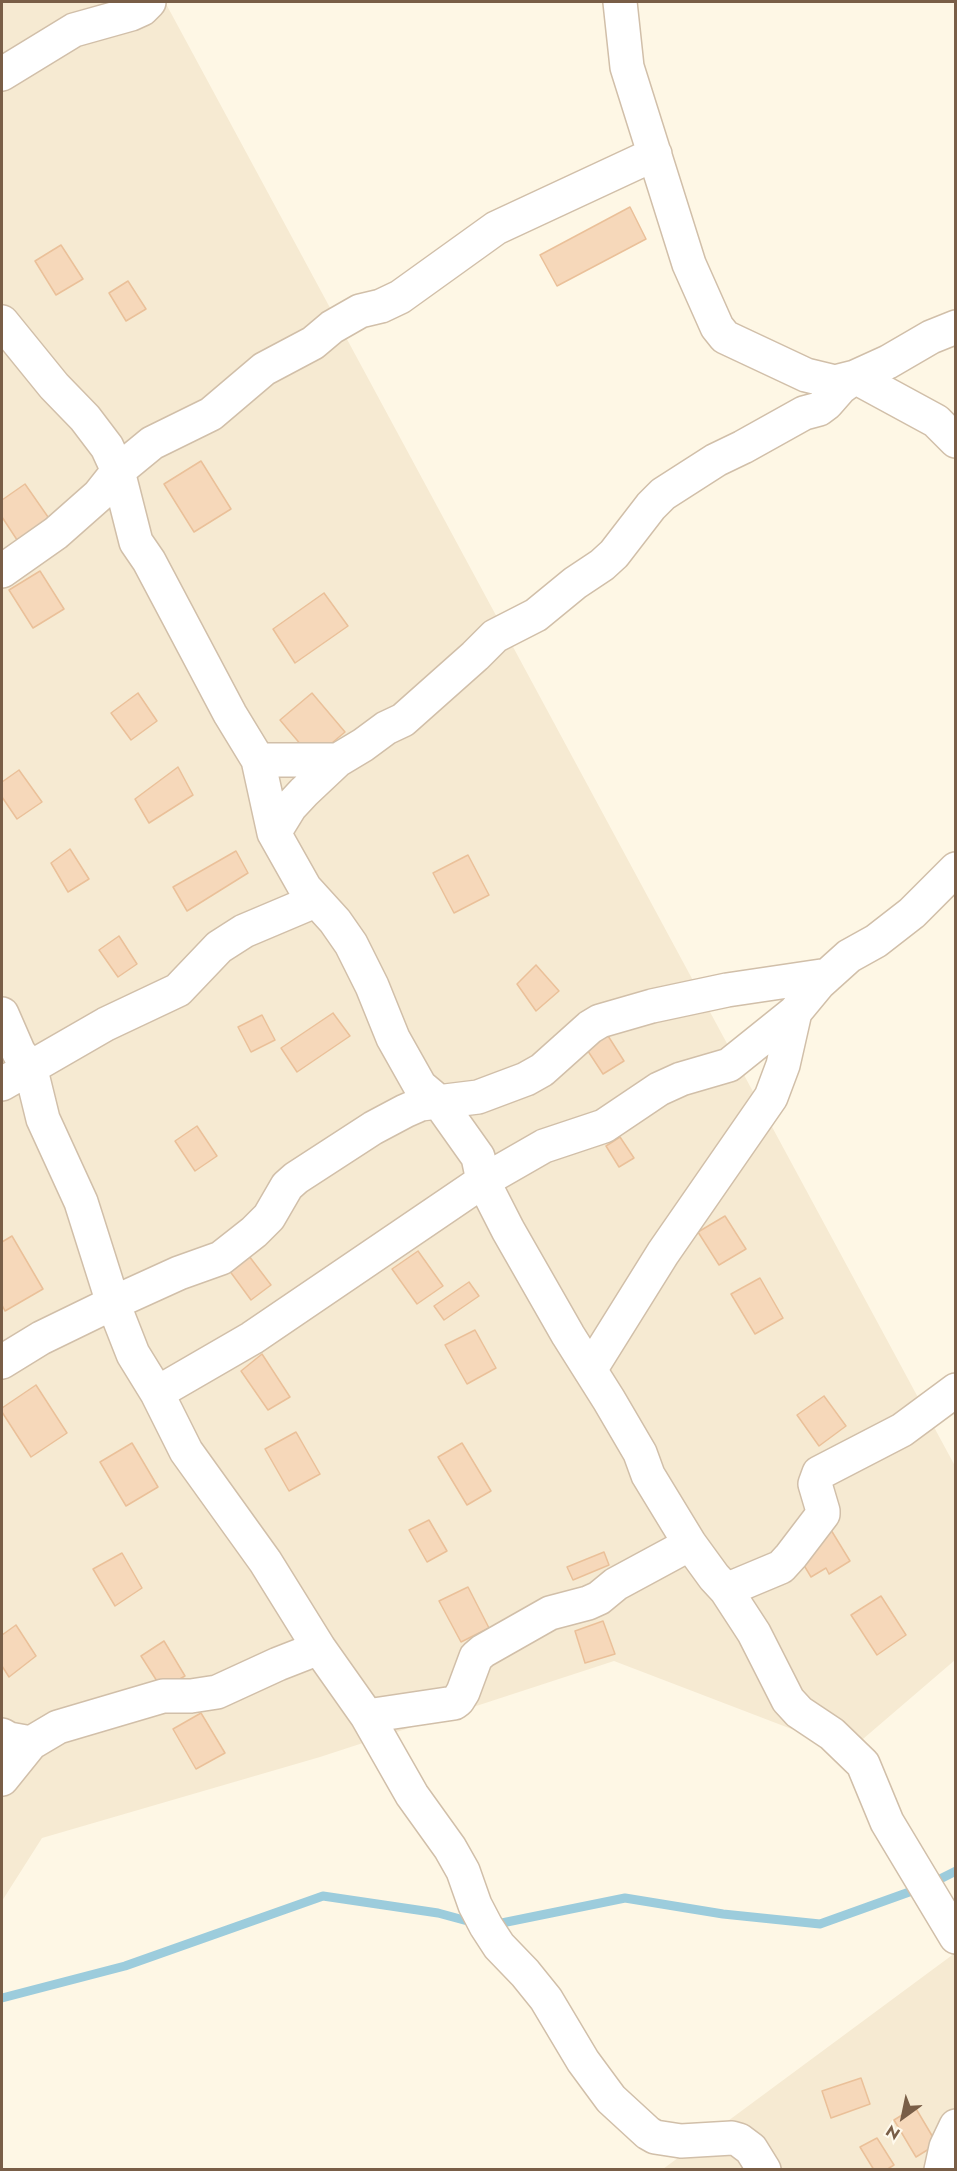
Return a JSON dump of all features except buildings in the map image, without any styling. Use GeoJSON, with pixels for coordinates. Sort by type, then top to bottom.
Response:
{"type":"FeatureCollection","features":[{"type":"Feature","properties":{"kind":"street"},"geometry":{"type":"LineString","coordinates":[[2,74],[74,30],[131,14],[142,9],[149,2]]}},
{"type":"Feature","properties":{"kind":"street"},"geometry":{"type":"LineString","coordinates":[[620,2],[627,67],[689,264],[710,314],[725,337],[806,375],[835,382],[855,377],[936,421],[956,441]]}},
{"type":"Feature","properties":{"kind":"street"},"geometry":{"type":"LineString","coordinates":[[2,571],[56,533],[99,495],[118,471],[152,443],[211,414],[264,369],[313,343],[332,327],[360,311],[381,306],[400,297],[496,228],[655,154]]}},
{"type":"Feature","properties":{"kind":"street"},"geometry":{"type":"LineString","coordinates":[[2,322],[54,386],[85,418],[107,447],[118,471],[136,542],[149,561],[230,714],[258,760],[274,833],[305,888],[335,921],[351,944],[393,1038],[420,1086],[439,1102],[478,1157],[483,1181],[508,1230],[640,1453],[648,1475],[690,1544],[726,1590],[754,1633],[788,1700],[799,1712],[832,1734],[863,1764],[887,1822],[946,1900],[956,1938]]}},
{"type":"Feature","properties":{"kind":"street"},"geometry":{"type":"LineString","coordinates":[[274,833],[290,807],[338,760],[363,746],[386,728],[403,720],[475,657],[495,636],[536,615],[575,583],[602,565],[614,554],[663,494],[716,460],[804,413],[819,409],[841,387],[855,377],[956,327]]}},
{"type":"Feature","properties":{"kind":"street"},"geometry":{"type":"LineString","coordinates":[[258,760],[338,760]]}},
{"type":"Feature","properties":{"kind":"street"},"geometry":{"type":"LineString","coordinates":[[157,1393],[252,1338],[483,1181],[544,1146],[604,1126],[659,1089],[681,1079],[729,1065],[795,1012],[828,975],[849,956],[876,941],[912,913],[956,869]]}},
{"type":"Feature","properties":{"kind":"street"},"geometry":{"type":"LineString","coordinates":[[2,1084],[114,1020],[178,990],[219,947],[244,931],[315,901]]}},
{"type":"Feature","properties":{"kind":"street"},"geometry":{"type":"LineString","coordinates":[[2,1362],[41,1338],[113,1303],[221,1258],[254,1232],[269,1216],[286,1186],[296,1178],[373,1128],[405,1111],[421,1104],[478,1097],[526,1079],[542,1070],[590,1027],[600,1021],[652,1006],[727,990],[828,975]]}},
{"type":"Feature","properties":{"kind":"street"},"geometry":{"type":"LineString","coordinates":[[590,1370],[663,1253],[771,1098],[783,1065],[795,1012]]}},
{"type":"Feature","properties":{"kind":"street"},"geometry":{"type":"LineString","coordinates":[[2,1014],[19,1053],[30,1066],[43,1119],[81,1202],[107,1278],[113,1303],[134,1354],[157,1393],[186,1451],[265,1561],[319,1648],[367,1716],[412,1795],[450,1848],[463,1870],[475,1905],[499,1946],[546,1999],[583,2061],[611,2098],[648,2133],[655,2137],[681,2141],[732,2138],[739,2140],[751,2149],[764,2169]]}},
{"type":"Feature","properties":{"kind":"street"},"geometry":{"type":"LineString","coordinates":[[726,1590],[781,1567],[791,1556],[823,1514],[816,1484],[819,1473],[902,1430],[956,1390]]}},
{"type":"Feature","properties":{"kind":"street"},"geometry":{"type":"LineString","coordinates":[[367,1716],[454,1703],[463,1692],[476,1658],[490,1646],[550,1613],[599,1598],[616,1584],[690,1544]]}},
{"type":"Feature","properties":{"kind":"street"},"geometry":{"type":"LineString","coordinates":[[2,1779],[16,1739],[162,1696],[191,1696],[217,1692],[319,1648]]}},
{"type":"Feature","properties":{"kind":"street"},"geometry":{"type":"LineString","coordinates":[[941,2169],[946,2147],[956,2126]]}},
{"type":"Feature","properties":{"kind":"shaded area"},"geometry":{"type":"Polygon","coordinates":[[[2,2],[165,2],[955,1466],[955,1660],[849,1751],[614,1661],[320,1757],[42,1838],[2,1901],[2,2]]]}},
{"type":"Feature","properties":{"kind":"shaded area"},"geometry":{"type":"Polygon","coordinates":[[[955,1953],[955,2169],[663,2169],[955,1953]]]}},
{"type":"Feature","properties":{"kind":"waterway"},"geometry":{"type":"LineString","coordinates":[[492,1925],[625,1898],[723,1914],[820,1924],[926,1886],[956,1871]]}},
{"type":"Feature","properties":{"kind":"waterway"},"geometry":{"type":"LineString","coordinates":[[2,1998],[125,1966],[323,1896],[438,1913],[475,1923]]}}]}
